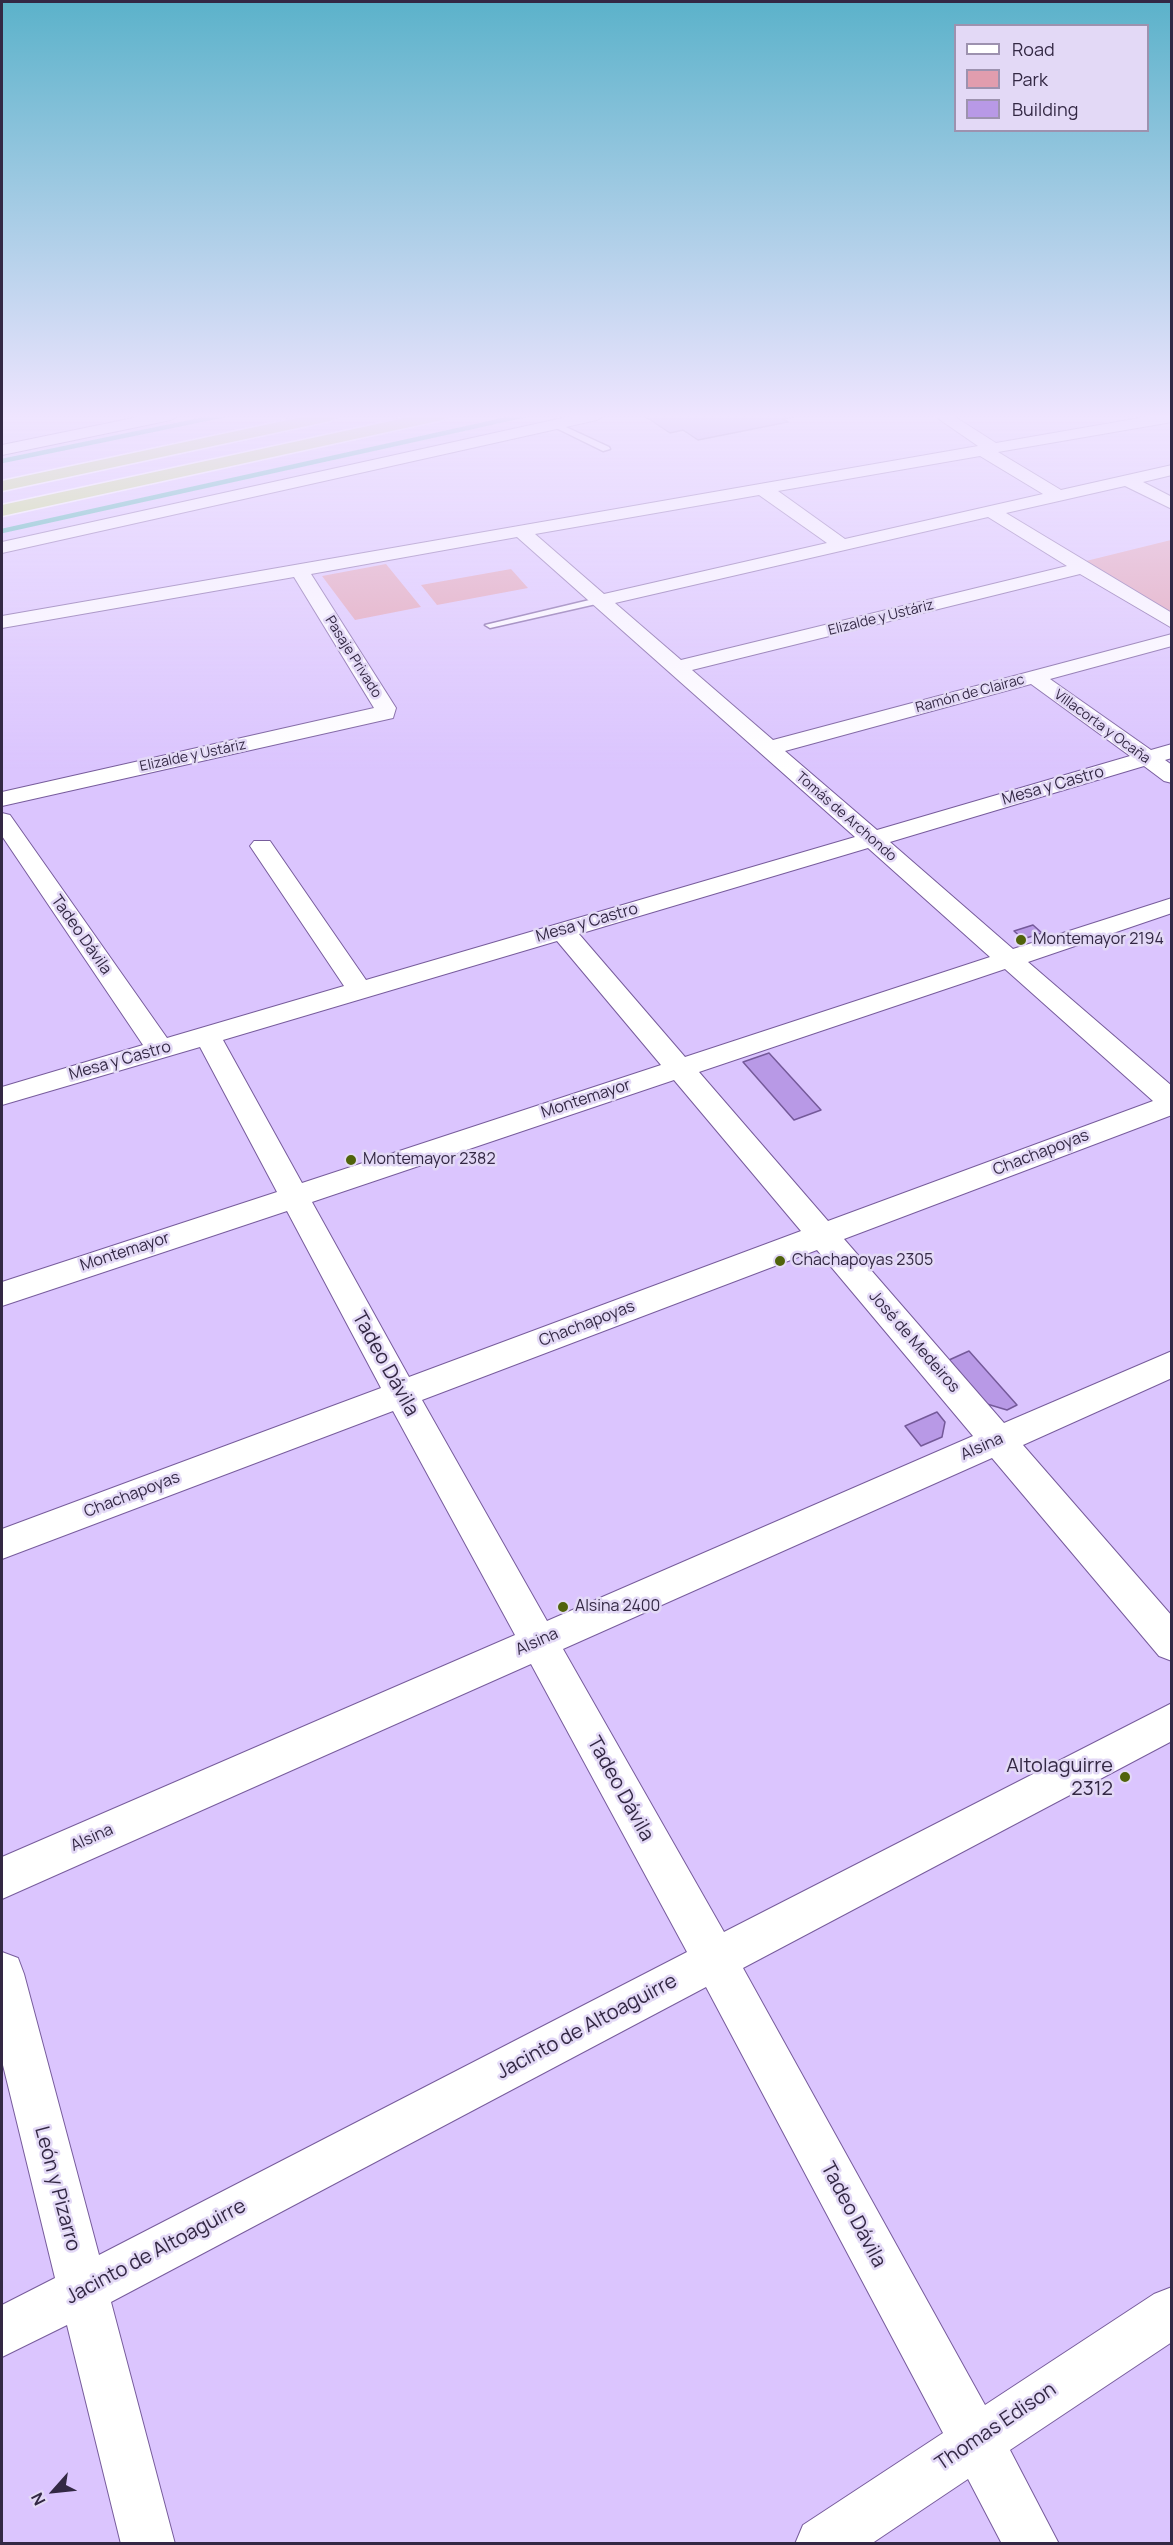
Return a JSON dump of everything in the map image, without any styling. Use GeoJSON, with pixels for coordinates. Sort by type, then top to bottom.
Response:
{"type":"FeatureCollection","features":[{"type":"Feature","properties":{"kind":"street"},"geometry":{"type":"LineString","coordinates":[[2,548],[65,534]]}},
{"type":"Feature","properties":{"kind":"street"},"geometry":{"type":"LineString","coordinates":[[2,622],[505,534]]}},
{"type":"Feature","properties":{"kind":"street","name":"Tomás de Archondo"},"geometry":{"type":"LineString","coordinates":[[524,534],[1172,1103]]}},
{"type":"Feature","properties":{"kind":"street"},"geometry":{"type":"LineString","coordinates":[[826,534],[842,545]]}},
{"type":"Feature","properties":{"kind":"street"},"geometry":{"type":"LineString","coordinates":[[602,600],[891,534]]}},
{"type":"Feature","properties":{"kind":"street"},"geometry":{"type":"LineString","coordinates":[[1027,534],[1172,622]]}},
{"type":"Feature","properties":{"kind":"street","name":"Elizalde y Ustáriz"},"geometry":{"type":"LineString","coordinates":[[678,667],[1083,568]]}},
{"type":"Feature","properties":{"kind":"street","name":"Pasaje Privado"},"geometry":{"type":"LineString","coordinates":[[299,570],[386,708],[385,713]]}},
{"type":"Feature","properties":{"kind":"street","name":"Ramón de Clairac"},"geometry":{"type":"LineString","coordinates":[[769,748],[1172,640]]}},
{"type":"Feature","properties":{"kind":"street","name":"Villacorta y Ocaña"},"geometry":{"type":"LineString","coordinates":[[1034,677],[1172,776]]}},
{"type":"Feature","properties":{"kind":"street","name":"Elizalde y Ustáriz"},"geometry":{"type":"LineString","coordinates":[[2,799],[385,713]]}},
{"type":"Feature","properties":{"kind":"street","name":"Mesa y Castro"},"geometry":{"type":"LineString","coordinates":[[2,1096],[1172,751]]}},
{"type":"Feature","properties":{"kind":"street","name":"Tadeo Dávila"},"geometry":{"type":"LineString","coordinates":[[2,820],[160,1049]]}},
{"type":"Feature","properties":{"kind":"street"},"geometry":{"type":"LineString","coordinates":[[261,846],[360,990]]}},
{"type":"Feature","properties":{"kind":"street","name":"Montemayor"},"geometry":{"type":"LineString","coordinates":[[2,1294],[1172,906]]}},
{"type":"Feature","properties":{"kind":"street","name":"José de Medeiros"},"geometry":{"type":"LineString","coordinates":[[562,931],[1172,1644]]}},
{"type":"Feature","properties":{"kind":"street","name":"Tadeo Dávila"},"geometry":{"type":"LineString","coordinates":[[207,1035],[401,1394],[716,1960],[1032,2544]]}},
{"type":"Feature","properties":{"kind":"street","name":"Chachapoyas"},"geometry":{"type":"LineString","coordinates":[[2,1544],[1172,1103]]}},
{"type":"Feature","properties":{"kind":"street","name":"Alsina"},"geometry":{"type":"LineString","coordinates":[[2,1878],[1172,1364]]}},
{"type":"Feature","properties":{"kind":"street","name":"Jacinto de Altoaguirre"},"geometry":{"type":"LineString","coordinates":[[2,2332],[1172,1721]]}},
{"type":"Feature","properties":{"kind":"street","name":"León y Pizarro"},"geometry":{"type":"LineString","coordinates":[[2,1974],[148,2544]]}},
{"type":"Feature","properties":{"kind":"street","name":"Thomas Edison"},"geometry":{"type":"LineString","coordinates":[[822,2544],[1172,2312]]}},
{"type":"Feature","properties":{"kind":"lane"},"geometry":{"type":"LineString","coordinates":[[490,625],[602,600]]}},
{"type":"Feature","properties":{"kind":"green space"},"geometry":{"type":"Polygon","coordinates":[[[1171,540],[1171,615],[1086,561],[1171,540]]]}},
{"type":"Feature","properties":{"kind":"green space"},"geometry":{"type":"Polygon","coordinates":[[[386,564],[421,607],[355,620],[322,576],[386,564]]]}},
{"type":"Feature","properties":{"kind":"green space"},"geometry":{"type":"Polygon","coordinates":[[[511,569],[528,588],[437,605],[421,585],[511,569]]]}},
{"type":"Feature","properties":{"kind":"building"},"geometry":{"type":"Polygon","coordinates":[[[1033,925],[1042,933],[1023,939],[1014,931],[1033,925]]]}},
{"type":"Feature","properties":{"kind":"building"},"geometry":{"type":"Polygon","coordinates":[[[769,1053],[821,1110],[794,1120],[743,1062],[769,1053]]]}},
{"type":"Feature","properties":{"kind":"building"},"geometry":{"type":"Polygon","coordinates":[[[969,1351],[1017,1405],[1007,1410],[987,1404],[949,1360],[969,1351]]]}},
{"type":"Feature","properties":{"kind":"building"},"geometry":{"type":"Polygon","coordinates":[[[937,1412],[945,1422],[942,1437],[921,1446],[905,1426],[937,1412]]]}},
{"type":"Feature","properties":{"kind":"place","name":"Montemayor 2194"},"geometry":{"type":"Point","coordinates":[1021,940]}},
{"type":"Feature","properties":{"kind":"place","name":"Montemayor 2382"},"geometry":{"type":"Point","coordinates":[351,1160]}},
{"type":"Feature","properties":{"kind":"place","name":"Chachapoyas 2305"},"geometry":{"type":"Point","coordinates":[780,1261]}},
{"type":"Feature","properties":{"kind":"place","name":"Alsina 2400"},"geometry":{"type":"Point","coordinates":[563,1607]}},
{"type":"Feature","properties":{"kind":"place","name":"Altolaguirre 2312"},"geometry":{"type":"Point","coordinates":[1125,1777]}}]}
